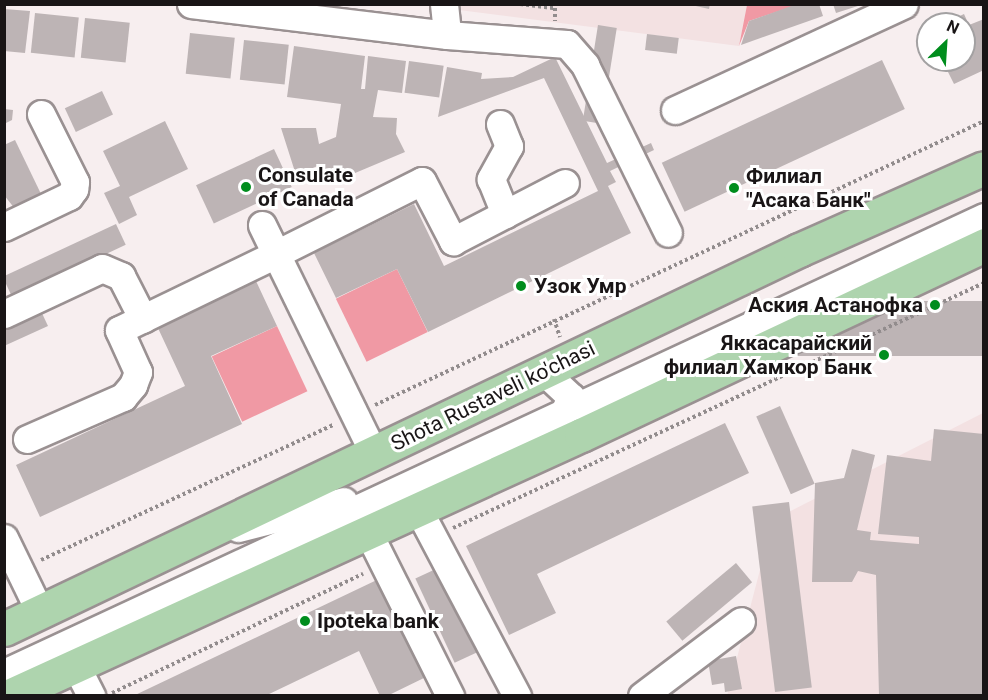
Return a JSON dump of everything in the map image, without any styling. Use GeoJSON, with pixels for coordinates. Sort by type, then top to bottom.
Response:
{"type":"FeatureCollection","features":[{"type":"Feature","properties":{"kind":"main road","name":"Shota Rustaveli ko'chasi"},"geometry":{"type":"LineString","coordinates":[[4,629],[374,454],[543,371],[984,168]]}},
{"type":"Feature","properties":{"kind":"main road"},"geometry":{"type":"LineString","coordinates":[[10,690],[75,664],[417,507],[581,435],[984,244]]}},
{"type":"Feature","properties":{"kind":"street"},"geometry":{"type":"LineString","coordinates":[[191,4],[447,35],[552,40],[571,47],[585,65],[668,233]]}},
{"type":"Feature","properties":{"kind":"street"},"geometry":{"type":"LineString","coordinates":[[444,4],[447,35]]}},
{"type":"Feature","properties":{"kind":"street"},"geometry":{"type":"LineString","coordinates":[[675,110],[904,4]]}},
{"type":"Feature","properties":{"kind":"street"},"geometry":{"type":"LineString","coordinates":[[4,226],[69,196],[74,189],[75,182],[41,114]]}},
{"type":"Feature","properties":{"kind":"street"},"geometry":{"type":"LineString","coordinates":[[500,124],[509,146],[491,179],[506,214]]}},
{"type":"Feature","properties":{"kind":"street"},"geometry":{"type":"LineString","coordinates":[[27,439],[123,397],[133,385],[138,372],[119,330],[422,181],[453,241],[565,183]]}},
{"type":"Feature","properties":{"kind":"street"},"geometry":{"type":"LineString","coordinates":[[10,690],[568,404],[984,203]]}},
{"type":"Feature","properties":{"kind":"street"},"geometry":{"type":"LineString","coordinates":[[4,659],[344,501],[568,404],[984,217]]}},
{"type":"Feature","properties":{"kind":"street"},"geometry":{"type":"LineString","coordinates":[[262,225],[374,454]]}},
{"type":"Feature","properties":{"kind":"street"},"geometry":{"type":"LineString","coordinates":[[4,314],[102,268],[121,276],[143,319]]}},
{"type":"Feature","properties":{"kind":"street"},"geometry":{"type":"LineString","coordinates":[[543,371],[568,404]]}},
{"type":"Feature","properties":{"kind":"street"},"geometry":{"type":"LineString","coordinates":[[198,538],[344,501]]}},
{"type":"Feature","properties":{"kind":"street"},"geometry":{"type":"LineString","coordinates":[[417,507],[517,696]]}},
{"type":"Feature","properties":{"kind":"street"},"geometry":{"type":"LineString","coordinates":[[367,530],[450,696]]}},
{"type":"Feature","properties":{"kind":"street"},"geometry":{"type":"LineString","coordinates":[[4,538],[40,612]]}},
{"type":"Feature","properties":{"kind":"street"},"geometry":{"type":"LineString","coordinates":[[642,696],[741,621]]}},
{"type":"Feature","properties":{"kind":"street"},"geometry":{"type":"LineString","coordinates":[[75,664],[91,696]]}},
{"type":"Feature","properties":{"kind":"path"},"geometry":{"type":"LineString","coordinates":[[520,4],[555,8],[552,40]]}},
{"type":"Feature","properties":{"kind":"path"},"geometry":{"type":"LineString","coordinates":[[20,570],[984,121]]}},
{"type":"Feature","properties":{"kind":"path"},"geometry":{"type":"LineString","coordinates":[[434,537],[984,283]]}},
{"type":"Feature","properties":{"kind":"path"},"geometry":{"type":"LineString","coordinates":[[106,696],[384,564]]}},
{"type":"Feature","properties":{"kind":"shaded area"},"geometry":{"type":"Polygon","coordinates":[[[458,5],[747,5],[739,46],[459,10],[458,5]]]}},
{"type":"Feature","properties":{"kind":"shaded area"},"geometry":{"type":"Polygon","coordinates":[[[747,5],[797,5],[749,21],[739,46],[747,5]]]}},
{"type":"Feature","properties":{"kind":"shaded area"},"geometry":{"type":"Polygon","coordinates":[[[397,269],[428,332],[367,362],[336,299],[397,269]]]}},
{"type":"Feature","properties":{"kind":"shaded area"},"geometry":{"type":"Polygon","coordinates":[[[277,326],[307,391],[242,422],[212,356],[277,326]]]}},
{"type":"Feature","properties":{"kind":"shaded area"},"geometry":{"type":"Polygon","coordinates":[[[983,413],[983,695],[727,696],[773,520],[983,413]]]}},
{"type":"Feature","properties":{"kind":"building"},"geometry":{"type":"Polygon","coordinates":[[[687,4],[710,4],[709,9],[687,4]]]}},
{"type":"Feature","properties":{"kind":"building"},"geometry":{"type":"Polygon","coordinates":[[[797,4],[819,4],[823,16],[741,45],[749,21],[797,4]]]}},
{"type":"Feature","properties":{"kind":"building"},"geometry":{"type":"Polygon","coordinates":[[[833,4],[861,4],[861,5],[836,13],[833,4]]]}},
{"type":"Feature","properties":{"kind":"building"},"geometry":{"type":"Polygon","coordinates":[[[4,9],[30,11],[25,53],[4,51],[4,9]]]}},
{"type":"Feature","properties":{"kind":"building"},"geometry":{"type":"Polygon","coordinates":[[[35,13],[79,18],[75,57],[31,53],[35,13]]]}},
{"type":"Feature","properties":{"kind":"building"},"geometry":{"type":"Polygon","coordinates":[[[85,18],[130,23],[126,62],[81,58],[85,18]]]}},
{"type":"Feature","properties":{"kind":"building"},"geometry":{"type":"Polygon","coordinates":[[[984,19],[984,70],[954,84],[948,72],[976,72],[976,22],[984,19]]]}},
{"type":"Feature","properties":{"kind":"building"},"geometry":{"type":"Polygon","coordinates":[[[598,25],[617,28],[602,124],[583,121],[598,25]]]}},
{"type":"Feature","properties":{"kind":"building"},"geometry":{"type":"Polygon","coordinates":[[[190,33],[235,38],[230,78],[186,74],[190,33]]]}},
{"type":"Feature","properties":{"kind":"building"},"geometry":{"type":"Polygon","coordinates":[[[647,34],[679,38],[677,54],[645,50],[647,34]]]}},
{"type":"Feature","properties":{"kind":"building"},"geometry":{"type":"Polygon","coordinates":[[[244,40],[289,45],[285,84],[240,80],[244,40]]]}},
{"type":"Feature","properties":{"kind":"building"},"geometry":{"type":"Polygon","coordinates":[[[294,46],[365,56],[361,89],[365,89],[368,56],[406,61],[402,93],[378,90],[373,117],[397,118],[396,134],[405,152],[329,184],[320,165],[296,175],[281,128],[316,128],[319,144],[336,137],[341,104],[287,97],[294,46]]]}},
{"type":"Feature","properties":{"kind":"building"},"geometry":{"type":"Polygon","coordinates":[[[555,57],[607,163],[651,143],[654,150],[610,171],[616,182],[608,186],[631,233],[428,332],[397,269],[336,298],[314,253],[414,204],[444,266],[598,191],[544,78],[438,117],[447,67],[482,73],[481,79],[513,77],[555,57]]]}},
{"type":"Feature","properties":{"kind":"building"},"geometry":{"type":"Polygon","coordinates":[[[882,60],[905,109],[685,212],[662,163],[882,60]]]}},
{"type":"Feature","properties":{"kind":"building"},"geometry":{"type":"Polygon","coordinates":[[[409,61],[444,66],[439,98],[405,93],[409,61]]]}},
{"type":"Feature","properties":{"kind":"building"},"geometry":{"type":"Polygon","coordinates":[[[102,91],[113,115],[76,132],[65,108],[102,91]]]}},
{"type":"Feature","properties":{"kind":"building"},"geometry":{"type":"Polygon","coordinates":[[[4,109],[13,110],[12,120],[4,124],[4,109]]]}},
{"type":"Feature","properties":{"kind":"building"},"geometry":{"type":"Polygon","coordinates":[[[165,121],[188,169],[129,197],[137,215],[119,224],[104,193],[120,186],[103,151],[165,121]]]}},
{"type":"Feature","properties":{"kind":"building"},"geometry":{"type":"Polygon","coordinates":[[[15,140],[42,196],[15,209],[4,195],[4,145],[15,140]]]}},
{"type":"Feature","properties":{"kind":"building"},"geometry":{"type":"Polygon","coordinates":[[[274,149],[292,187],[214,223],[196,185],[274,149]]]}},
{"type":"Feature","properties":{"kind":"building"},"geometry":{"type":"Polygon","coordinates":[[[116,224],[126,245],[12,298],[4,276],[116,224]]]}},
{"type":"Feature","properties":{"kind":"building"},"geometry":{"type":"Polygon","coordinates":[[[256,281],[277,326],[211,356],[242,424],[40,517],[16,465],[185,386],[157,326],[256,281]]]}},
{"type":"Feature","properties":{"kind":"building"},"geometry":{"type":"Polygon","coordinates":[[[763,301],[984,301],[984,356],[763,356],[763,301]]]}},
{"type":"Feature","properties":{"kind":"building"},"geometry":{"type":"Polygon","coordinates":[[[40,309],[48,326],[4,346],[4,325],[40,309]]]}},
{"type":"Feature","properties":{"kind":"building"},"geometry":{"type":"Polygon","coordinates":[[[780,406],[815,484],[791,494],[756,417],[780,406]]]}},
{"type":"Feature","properties":{"kind":"building"},"geometry":{"type":"Polygon","coordinates":[[[725,423],[749,473],[537,574],[556,613],[509,635],[466,546],[725,423]]]}},
{"type":"Feature","properties":{"kind":"building"},"geometry":{"type":"Polygon","coordinates":[[[934,429],[984,434],[984,696],[879,696],[876,575],[858,571],[852,582],[812,582],[815,483],[844,478],[852,449],[875,455],[857,530],[871,532],[870,540],[919,544],[919,537],[878,534],[887,455],[931,461],[934,429]]]}},
{"type":"Feature","properties":{"kind":"building"},"geometry":{"type":"Polygon","coordinates":[[[789,502],[812,688],[775,692],[752,507],[789,502]]]}},
{"type":"Feature","properties":{"kind":"building"},"geometry":{"type":"Polygon","coordinates":[[[736,563],[752,582],[682,641],[666,621],[736,563]]]}},
{"type":"Feature","properties":{"kind":"building"},"geometry":{"type":"Polygon","coordinates":[[[438,568],[477,652],[455,663],[415,579],[438,568]]]}},
{"type":"Feature","properties":{"kind":"building"},"geometry":{"type":"Polygon","coordinates":[[[381,578],[428,676],[387,696],[380,696],[359,651],[265,696],[133,696],[381,578]]]}},
{"type":"Feature","properties":{"kind":"building"},"geometry":{"type":"Polygon","coordinates":[[[736,656],[742,689],[725,692],[724,683],[712,685],[708,661],[736,656]]]}},
{"type":"Feature","properties":{"kind":"place","name":"Consulate of Canada"},"geometry":{"type":"Point","coordinates":[246,187]}},
{"type":"Feature","properties":{"kind":"place","name":"Филиал \"Асака Банк\""},"geometry":{"type":"Point","coordinates":[734,188]}},
{"type":"Feature","properties":{"kind":"place","name":"Узок Умр"},"geometry":{"type":"Point","coordinates":[521,286]}},
{"type":"Feature","properties":{"kind":"place","name":"Аския Астанофка"},"geometry":{"type":"Point","coordinates":[935,305]}},
{"type":"Feature","properties":{"kind":"place","name":"Яккасарайский филиал Хамкор Банк"},"geometry":{"type":"Point","coordinates":[884,355]}},
{"type":"Feature","properties":{"kind":"place","name":"Ipoteka bank"},"geometry":{"type":"Point","coordinates":[305,621]}}]}
